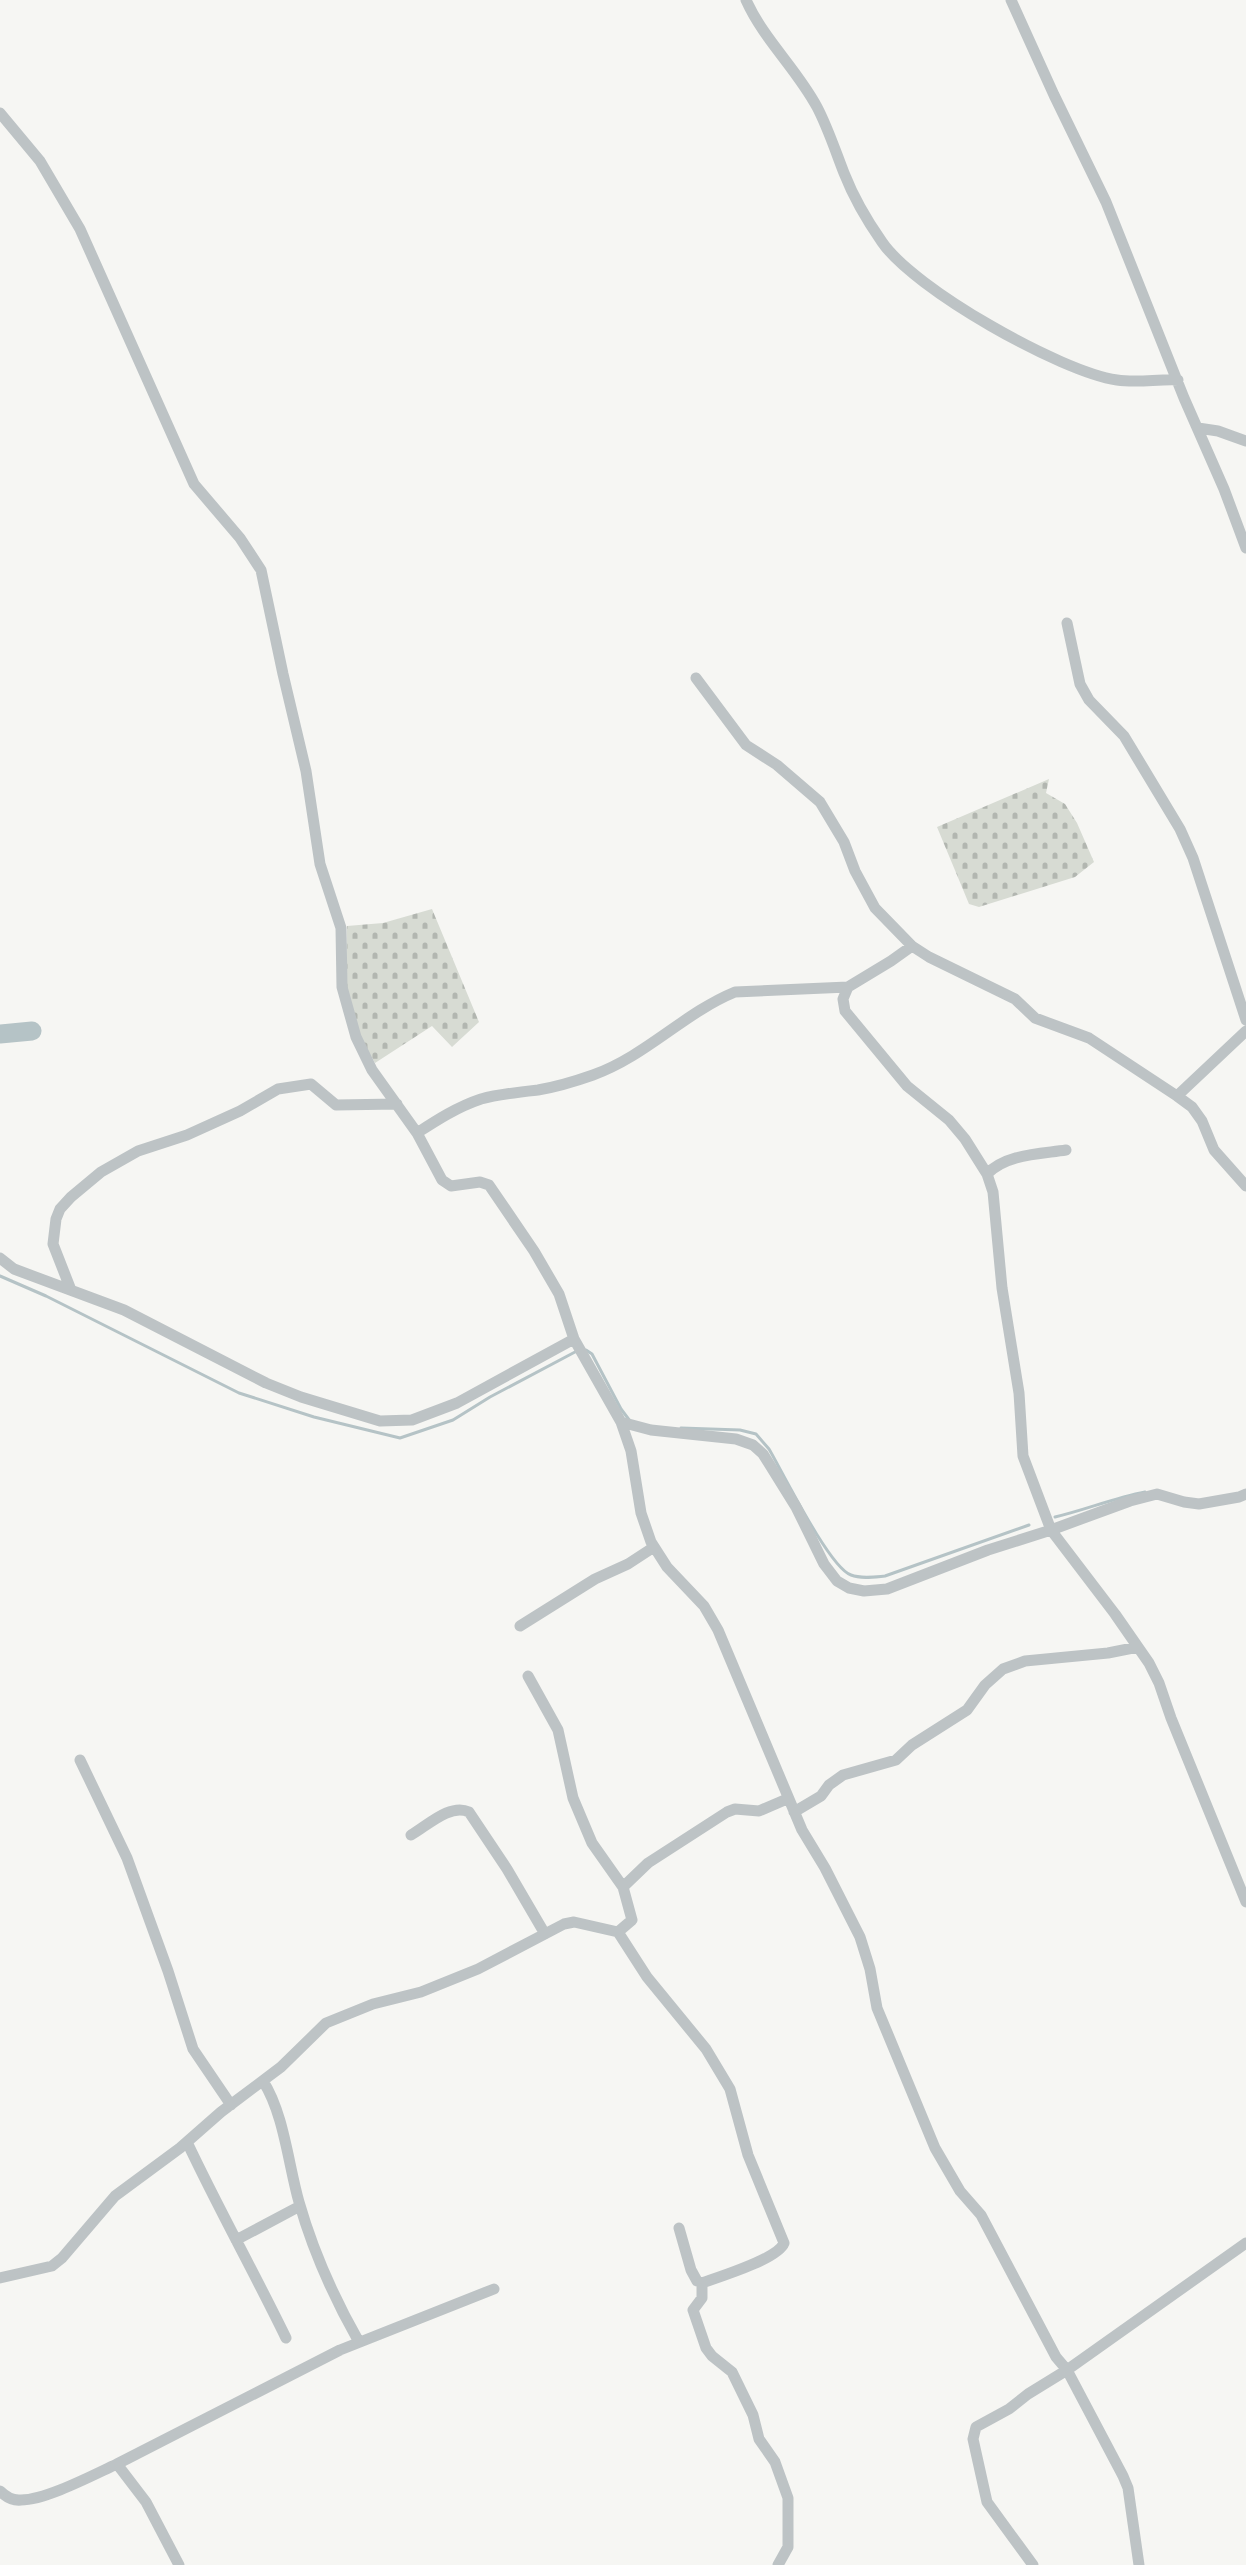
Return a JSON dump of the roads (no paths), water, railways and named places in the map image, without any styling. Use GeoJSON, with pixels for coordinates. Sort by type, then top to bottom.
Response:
{"type":"FeatureCollection","features":[{"type":"Feature","properties":{"kind":"street"},"geometry":{"type":"LineString","coordinates":[[746,0],[757,24],[794,72],[816,106],[832,139],[845,175],[882,242],[901,265],[992,325],[1067,365],[1118,380],[1178,380]]}},
{"type":"Feature","properties":{"kind":"street"},"geometry":{"type":"LineString","coordinates":[[1011,0],[1054,95],[1106,202],[1246,548]]}},
{"type":"Feature","properties":{"kind":"street"},"geometry":{"type":"LineString","coordinates":[[0,113],[40,161],[80,230],[194,484],[240,538],[261,570],[282,674],[306,771],[320,864],[341,928],[342,987],[356,1037],[372,1070],[417,1133],[446,1184],[451,1186],[480,1182],[489,1185],[534,1251],[559,1294],[574,1339],[621,1422],[631,1451],[641,1513],[654,1547],[675,1576],[704,1606],[718,1630],[787,1799],[860,1937],[870,1969],[877,2008],[935,2148],[960,2191],[981,2215],[1052,2350],[1067,2370],[1123,2476],[1128,2488],[1139,2565]]}},
{"type":"Feature","properties":{"kind":"street"},"geometry":{"type":"LineString","coordinates":[[1198,428],[1218,431],[1246,441]]}},
{"type":"Feature","properties":{"kind":"street"},"geometry":{"type":"LineString","coordinates":[[1067,622],[1080,684],[1089,700],[1124,736],[1180,829],[1193,858],[1246,1020]]}},
{"type":"Feature","properties":{"kind":"street"},"geometry":{"type":"LineString","coordinates":[[696,678],[746,745],[777,765],[820,802],[844,842],[855,871],[875,908],[912,946],[929,957],[1015,999],[1035,1018],[1089,1038],[1177,1096],[1197,1114],[1214,1150],[1246,1186]]}},
{"type":"Feature","properties":{"kind":"street"},"geometry":{"type":"LineString","coordinates":[[417,1133],[460,1107],[482,1099],[553,1087],[601,1072],[649,1047],[701,1009],[735,992],[848,987],[912,946]]}},
{"type":"Feature","properties":{"kind":"street"},"geometry":{"type":"LineString","coordinates":[[848,987],[844,1000],[845,1011],[907,1086],[948,1120],[960,1133],[987,1174],[994,1192],[1002,1288],[1019,1393],[1023,1456],[1051,1530],[1138,1647],[1159,1683],[1222,1847],[1246,1902]]}},
{"type":"Feature","properties":{"kind":"street"},"geometry":{"type":"LineString","coordinates":[[1177,1096],[1246,1031]]}},
{"type":"Feature","properties":{"kind":"street"},"geometry":{"type":"LineString","coordinates":[[71,1290],[53,1244],[56,1218],[71,1197],[121,1159],[187,1135],[240,1111],[278,1089],[306,1083],[315,1086],[336,1105],[397,1104]]}},
{"type":"Feature","properties":{"kind":"street"},"geometry":{"type":"LineString","coordinates":[[987,1174],[994,1166],[1019,1157],[1066,1150]]}},
{"type":"Feature","properties":{"kind":"street"},"geometry":{"type":"LineString","coordinates":[[0,1258],[14,1269],[124,1310],[266,1383],[317,1402],[388,1422],[412,1420],[457,1403],[574,1339]]}},
{"type":"Feature","properties":{"kind":"street"},"geometry":{"type":"LineString","coordinates":[[621,1422],[650,1430],[736,1439],[753,1445],[763,1454],[796,1507],[824,1564],[837,1582],[849,1588],[864,1591],[887,1589],[988,1550],[1051,1530],[1090,1514],[1158,1494],[1190,1504],[1217,1502],[1246,1494]]}},
{"type":"Feature","properties":{"kind":"street"},"geometry":{"type":"LineString","coordinates":[[520,1626],[595,1579],[628,1564],[654,1547]]}},
{"type":"Feature","properties":{"kind":"street"},"geometry":{"type":"LineString","coordinates":[[794,1812],[821,1796],[829,1785],[843,1776],[896,1760],[912,1745],[966,1710],[985,1685],[1003,1669],[1025,1661],[1108,1654],[1138,1647]]}},
{"type":"Feature","properties":{"kind":"street"},"geometry":{"type":"LineString","coordinates":[[528,1676],[558,1730],[573,1798],[592,1843],[623,1887],[632,1920],[618,1932]]}},
{"type":"Feature","properties":{"kind":"street"},"geometry":{"type":"LineString","coordinates":[[80,1760],[127,1858],[168,1970],[192,2049],[231,2105]]}},
{"type":"Feature","properties":{"kind":"street"},"geometry":{"type":"LineString","coordinates":[[623,1887],[661,1853],[727,1812],[735,1809],[759,1812],[787,1799]]}},
{"type":"Feature","properties":{"kind":"street"},"geometry":{"type":"LineString","coordinates":[[411,1836],[450,1811],[458,1809],[469,1812],[507,1870],[545,1934]]}},
{"type":"Feature","properties":{"kind":"street"},"geometry":{"type":"LineString","coordinates":[[0,2278],[52,2266],[62,2258],[115,2196],[187,2142],[263,2081],[326,2023],[341,2015],[373,2004],[421,1992],[478,1968],[564,1924],[574,1922],[618,1932],[647,1978],[706,2050],[730,2089],[748,2155],[784,2241],[779,2251],[773,2254],[702,2282],[697,2281],[691,2270],[679,2228]]}},
{"type":"Feature","properties":{"kind":"street"},"geometry":{"type":"LineString","coordinates":[[263,2081],[277,2106],[300,2206],[329,2286],[359,2342]]}},
{"type":"Feature","properties":{"kind":"street"},"geometry":{"type":"LineString","coordinates":[[187,2142],[286,2338]]}},
{"type":"Feature","properties":{"kind":"street"},"geometry":{"type":"LineString","coordinates":[[236,2240],[300,2206]]}},
{"type":"Feature","properties":{"kind":"street"},"geometry":{"type":"LineString","coordinates":[[1034,2565],[987,2502],[973,2432],[981,2424],[1009,2409],[1028,2394],[1067,2370],[1246,2243]]}},
{"type":"Feature","properties":{"kind":"street"},"geometry":{"type":"LineString","coordinates":[[702,2282],[702,2298],[693,2310],[706,2348],[712,2356],[732,2372],[753,2415],[759,2440],[775,2462],[788,2498],[788,2547],[778,2565]]}},
{"type":"Feature","properties":{"kind":"street"},"geometry":{"type":"LineString","coordinates":[[0,2491],[12,2499],[29,2499],[72,2484],[117,2464],[340,2350],[494,2289]]}},
{"type":"Feature","properties":{"kind":"street"},"geometry":{"type":"LineString","coordinates":[[117,2464],[146,2502],[179,2565]]}},
{"type":"Feature","properties":{"kind":"waterway"},"geometry":{"type":"LineString","coordinates":[[0,1034],[32,1031]]}},
{"type":"Feature","properties":{"kind":"waterway"},"geometry":{"type":"LineString","coordinates":[[0,1276],[46,1296],[239,1393],[314,1417],[400,1438],[453,1420],[490,1397],[575,1352]]}},
{"type":"Feature","properties":{"kind":"waterway"},"geometry":{"type":"LineString","coordinates":[[586,1350],[592,1354],[621,1409],[630,1421]]}},
{"type":"Feature","properties":{"kind":"waterway"},"geometry":{"type":"LineString","coordinates":[[681,1428],[740,1430],[756,1434],[769,1449],[819,1538],[842,1568],[851,1575],[859,1577],[885,1576],[1029,1525]]}},
{"type":"Feature","properties":{"kind":"waterway"},"geometry":{"type":"LineString","coordinates":[[1055,1517],[1145,1492]]}}]}
